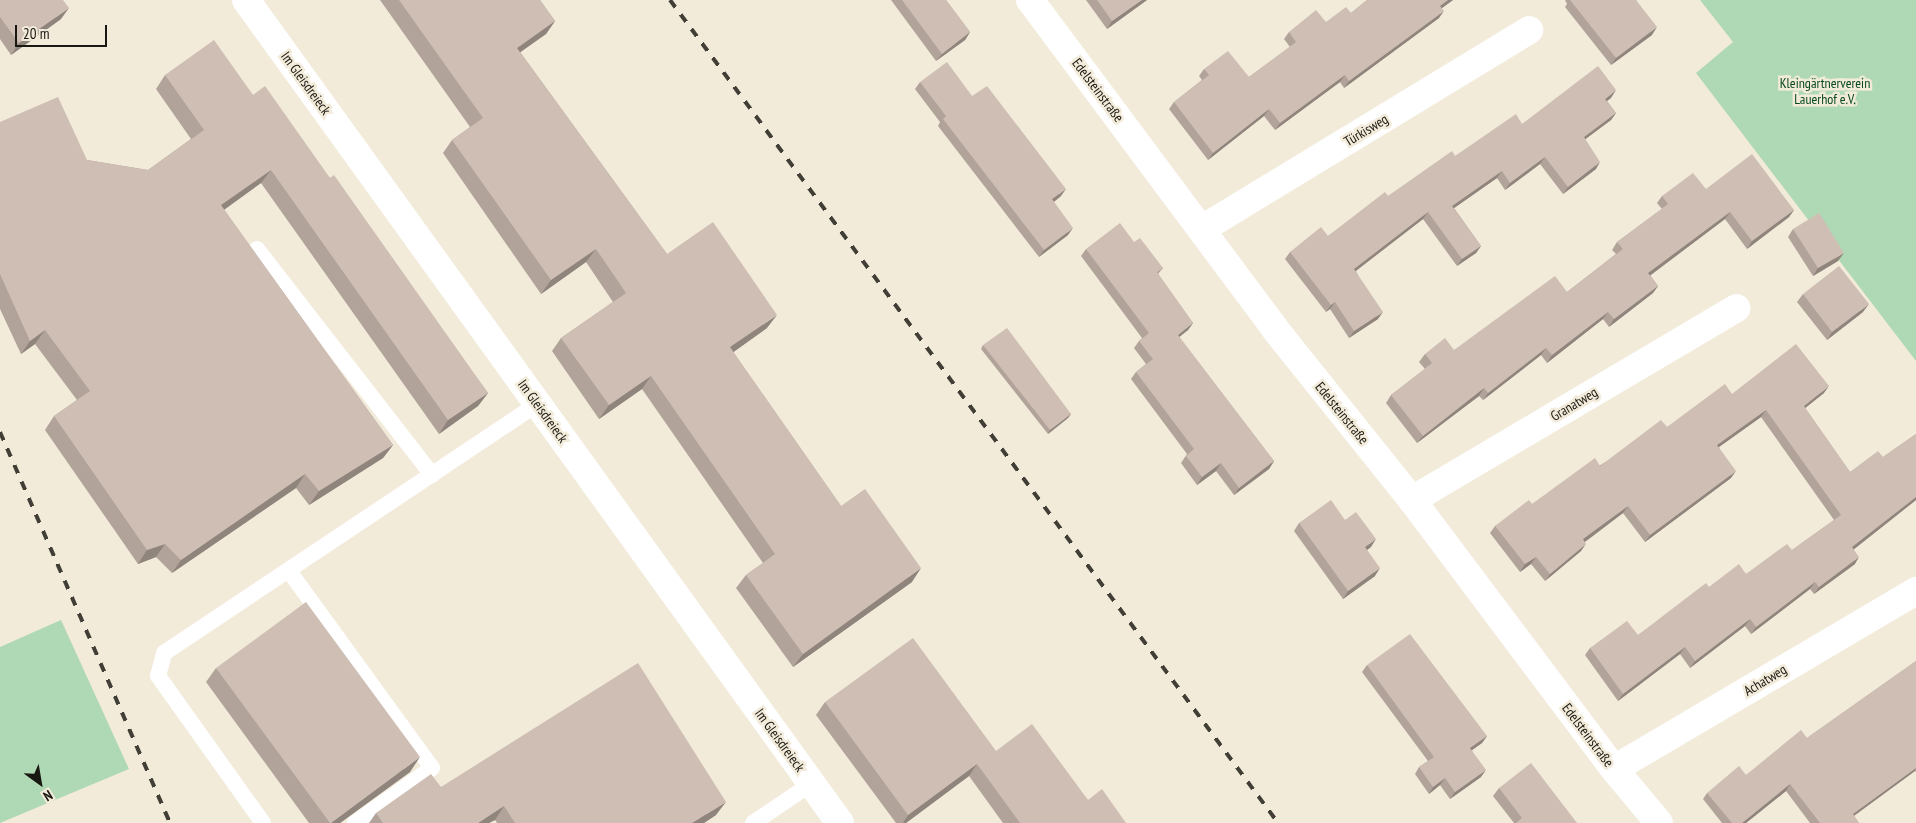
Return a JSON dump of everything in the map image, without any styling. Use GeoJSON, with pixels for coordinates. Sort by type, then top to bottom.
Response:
{"type":"FeatureCollection","features":[{"type":"Feature","properties":{"kind":"street","name":"Im Gleisdreieck"},"geometry":{"type":"LineString","coordinates":[[246,0],[840,823]]}},
{"type":"Feature","properties":{"kind":"street","name":"Edelsteinstraße"},"geometry":{"type":"LineString","coordinates":[[1030,0],[1274,328],[1412,500],[1614,769],[1659,823]]}},
{"type":"Feature","properties":{"kind":"street","name":"Türkisweg"},"geometry":{"type":"LineString","coordinates":[[1202,229],[1529,30]]}},
{"type":"Feature","properties":{"kind":"street","name":"Granatweg"},"geometry":{"type":"LineString","coordinates":[[1412,500],[1737,308]]}},
{"type":"Feature","properties":{"kind":"street","name":"Achatweg"},"geometry":{"type":"LineString","coordinates":[[1614,769],[1916,591]]}},
{"type":"Feature","properties":{"kind":"lane"},"geometry":{"type":"LineString","coordinates":[[257,249],[432,475]]}},
{"type":"Feature","properties":{"kind":"lane"},"geometry":{"type":"LineString","coordinates":[[263,823],[158,676],[164,653],[537,404]]}},
{"type":"Feature","properties":{"kind":"lane"},"geometry":{"type":"LineString","coordinates":[[289,571],[432,768],[355,823]]}},
{"type":"Feature","properties":{"kind":"lane"},"geometry":{"type":"LineString","coordinates":[[753,823],[812,784]]}},
{"type":"Feature","properties":{"kind":"green space","name":"Kleingärtnerverein Lauerhof e.V."},"geometry":{"type":"Polygon","coordinates":[[[1700,0],[1916,0],[1916,361],[1696,73],[1733,42],[1700,0]]]}},
{"type":"Feature","properties":{"kind":"green space"},"geometry":{"type":"Polygon","coordinates":[[[61,620],[129,769],[0,823],[0,647],[61,620]]]}},
{"type":"Feature","properties":{"kind":"building"},"geometry":{"type":"Polygon","coordinates":[[[0,0],[63,0],[69,8],[19,43],[0,17],[0,0]]]}},
{"type":"Feature","properties":{"kind":"building"},"geometry":{"type":"Polygon","coordinates":[[[399,0],[540,0],[555,21],[517,48],[667,254],[713,222],[777,315],[730,347],[841,506],[865,489],[921,568],[803,654],[746,575],[775,554],[651,376],[609,405],[561,338],[626,293],[596,249],[551,280],[452,140],[483,118],[399,0]]]}},
{"type":"Feature","properties":{"kind":"building"},"geometry":{"type":"Polygon","coordinates":[[[902,0],[946,0],[970,32],[942,54],[902,0]]]}},
{"type":"Feature","properties":{"kind":"building"},"geometry":{"type":"Polygon","coordinates":[[[1097,0],[1142,0],[1112,21],[1097,0]]]}},
{"type":"Feature","properties":{"kind":"building"},"geometry":{"type":"Polygon","coordinates":[[[1367,0],[1448,0],[1440,6],[1444,11],[1349,81],[1345,75],[1280,123],[1269,109],[1213,153],[1174,102],[1209,75],[1204,69],[1228,51],[1249,77],[1296,42],[1289,32],[1316,10],[1326,22],[1346,7],[1351,13],[1367,0]]]}},
{"type":"Feature","properties":{"kind":"building"},"geometry":{"type":"Polygon","coordinates":[[[1570,0],[1636,0],[1657,27],[1616,58],[1570,0]]]}},
{"type":"Feature","properties":{"kind":"building"},"geometry":{"type":"Polygon","coordinates":[[[214,40],[253,95],[265,86],[330,178],[334,175],[488,393],[448,420],[271,170],[221,205],[393,445],[319,491],[305,474],[181,560],[165,544],[147,550],[54,416],[90,391],[45,330],[30,341],[0,274],[0,122],[58,97],[87,160],[148,170],[204,130],[165,75],[214,40]]]}},
{"type":"Feature","properties":{"kind":"building"},"geometry":{"type":"Polygon","coordinates":[[[947,62],[972,96],[987,86],[1066,189],[1052,199],[1073,228],[1044,250],[943,119],[946,116],[920,82],[947,62]]]}},
{"type":"Feature","properties":{"kind":"building"},"geometry":{"type":"Polygon","coordinates":[[[1598,66],[1616,90],[1605,99],[1616,113],[1584,137],[1600,162],[1568,187],[1545,157],[1510,183],[1502,171],[1452,206],[1481,246],[1462,259],[1428,212],[1354,269],[1383,312],[1354,331],[1335,302],[1331,305],[1290,252],[1321,227],[1328,236],[1385,192],[1388,196],[1452,151],[1455,156],[1516,114],[1522,124],[1598,66]]]}},
{"type":"Feature","properties":{"kind":"building"},"geometry":{"type":"Polygon","coordinates":[[[1752,154],[1794,210],[1752,241],[1730,212],[1648,273],[1658,286],[1614,319],[1608,312],[1552,355],[1546,348],[1488,393],[1484,388],[1423,436],[1391,395],[1432,363],[1425,354],[1445,338],[1454,350],[1555,276],[1567,292],[1623,249],[1617,242],[1668,204],[1662,196],[1693,173],[1706,189],[1752,154]]]}},
{"type":"Feature","properties":{"kind":"building"},"geometry":{"type":"Polygon","coordinates":[[[1819,213],[1844,253],[1818,268],[1793,229],[1819,213]]]}},
{"type":"Feature","properties":{"kind":"building"},"geometry":{"type":"Polygon","coordinates":[[[1120,223],[1134,242],[1140,238],[1163,268],[1157,272],[1193,323],[1178,335],[1274,461],[1239,488],[1221,463],[1202,477],[1186,456],[1194,449],[1136,372],[1153,359],[1139,341],[1149,333],[1086,249],[1120,223]]]}},
{"type":"Feature","properties":{"kind":"building"},"geometry":{"type":"Polygon","coordinates":[[[1839,266],[1869,304],[1832,332],[1803,294],[1839,266]]]}},
{"type":"Feature","properties":{"kind":"building"},"geometry":{"type":"Polygon","coordinates":[[[1007,328],[1071,414],[1050,430],[983,345],[1007,328]]]}},
{"type":"Feature","properties":{"kind":"building"},"geometry":{"type":"Polygon","coordinates":[[[1796,344],[1829,386],[1804,406],[1850,472],[1878,451],[1883,457],[1916,434],[1916,497],[1852,547],[1859,557],[1819,587],[1815,582],[1756,627],[1750,619],[1695,661],[1685,647],[1623,694],[1590,648],[1627,621],[1638,635],[1706,583],[1709,587],[1739,564],[1746,574],[1787,544],[1792,550],[1841,515],[1766,410],[1717,445],[1736,471],[1650,535],[1628,506],[1583,539],[1586,544],[1550,574],[1536,557],[1525,564],[1495,526],[1529,500],[1532,504],[1595,458],[1600,466],[1661,420],[1667,427],[1725,384],[1732,394],[1796,344]]]}},
{"type":"Feature","properties":{"kind":"building"},"geometry":{"type":"Polygon","coordinates":[[[1331,500],[1345,520],[1356,512],[1376,539],[1365,547],[1380,568],[1348,591],[1299,523],[1331,500]]]}},
{"type":"Feature","properties":{"kind":"building"},"geometry":{"type":"Polygon","coordinates":[[[306,602],[420,757],[331,823],[216,668],[306,602]]]}},
{"type":"Feature","properties":{"kind":"building"},"geometry":{"type":"Polygon","coordinates":[[[1410,634],[1487,736],[1470,748],[1486,770],[1455,792],[1445,778],[1433,787],[1419,767],[1434,757],[1367,665],[1410,634]]]}},
{"type":"Feature","properties":{"kind":"building"},"geometry":{"type":"Polygon","coordinates":[[[913,638],[996,751],[1032,724],[1088,800],[1102,789],[1126,823],[1020,823],[977,764],[908,815],[825,702],[913,638]]]}},
{"type":"Feature","properties":{"kind":"building"},"geometry":{"type":"Polygon","coordinates":[[[1916,661],[1916,768],[1853,814],[1859,823],[1820,823],[1790,784],[1742,823],[1732,823],[1707,793],[1739,766],[1746,775],[1801,730],[1807,738],[1916,661]]]}},
{"type":"Feature","properties":{"kind":"building"},"geometry":{"type":"Polygon","coordinates":[[[638,663],[726,802],[692,823],[515,823],[504,806],[478,823],[383,823],[376,813],[431,774],[441,787],[638,663]]]}},
{"type":"Feature","properties":{"kind":"building"},"geometry":{"type":"Polygon","coordinates":[[[1531,763],[1577,823],[1516,823],[1522,818],[1499,788],[1531,763]]]}},
{"type":"Feature","properties":{"kind":"railway"},"geometry":{"type":"LineString","coordinates":[[670,0],[1278,823]]}},
{"type":"Feature","properties":{"kind":"railway"},"geometry":{"type":"LineString","coordinates":[[0,432],[170,823]]}}]}
